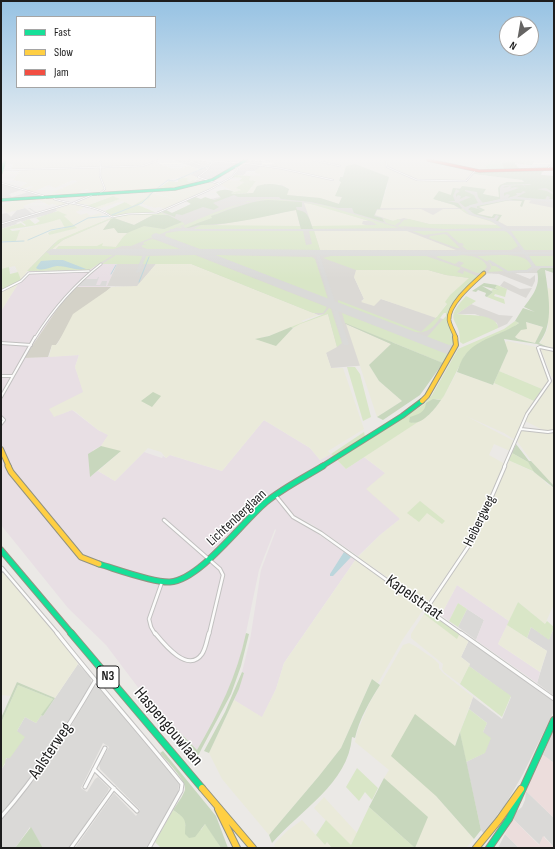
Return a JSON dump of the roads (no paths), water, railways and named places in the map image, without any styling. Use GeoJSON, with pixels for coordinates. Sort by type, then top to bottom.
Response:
{"type":"FeatureCollection","features":[{"type":"Feature","properties":{"kind":"street"},"geometry":{"type":"LineString","coordinates":[[56,200],[104,211],[112,217],[158,213],[189,200]]}},
{"type":"Feature","properties":{"kind":"street"},"geometry":{"type":"LineString","coordinates":[[1,224],[81,200]]}},
{"type":"Feature","properties":{"kind":"street"},"geometry":{"type":"LineString","coordinates":[[1,397],[31,344],[64,296],[101,264]]}},
{"type":"Feature","properties":{"kind":"street"},"geometry":{"type":"LineString","coordinates":[[1,291],[21,281],[26,274],[30,273],[90,272]]}},
{"type":"Feature","properties":{"kind":"street","name":"Lichtenberglaan"},"geometry":{"type":"LineString","coordinates":[[1,449],[11,472],[82,557],[92,562],[162,582],[177,580],[188,576],[198,569],[261,506],[423,401],[456,345],[457,336],[450,321],[450,312],[484,273]]}},
{"type":"Feature","properties":{"kind":"street"},"geometry":{"type":"LineString","coordinates":[[1,343],[31,344]]}},
{"type":"Feature","properties":{"kind":"street","name":"Heibergweg"},"geometry":{"type":"LineString","coordinates":[[427,608],[474,538],[533,404],[550,381],[538,348],[540,346],[554,350]]}},
{"type":"Feature","properties":{"kind":"street"},"geometry":{"type":"LineString","coordinates":[[1,376],[12,376]]}},
{"type":"Feature","properties":{"kind":"street"},"geometry":{"type":"LineString","coordinates":[[1,417],[4,420],[1,424]]}},
{"type":"Feature","properties":{"kind":"street"},"geometry":{"type":"LineString","coordinates":[[521,429],[548,432],[554,431]]}},
{"type":"Feature","properties":{"kind":"street","name":"Kapelstraat"},"geometry":{"type":"LineString","coordinates":[[276,496],[293,517],[321,533],[554,699]]}},
{"type":"Feature","properties":{"kind":"street"},"geometry":{"type":"LineString","coordinates":[[162,582],[150,617],[150,625],[154,631],[183,660],[196,660],[204,652],[223,577],[220,569],[164,520]]}},
{"type":"Feature","properties":{"kind":"street","name":"Haspengouwlaan"},"geometry":{"type":"LineString","coordinates":[[1,550],[253,848]]}},
{"type":"Feature","properties":{"kind":"street"},"geometry":{"type":"LineString","coordinates":[[2,569],[60,636],[95,681],[138,729],[182,784],[181,791],[149,848]]}},
{"type":"Feature","properties":{"kind":"street","name":"Aalsterweg"},"geometry":{"type":"LineString","coordinates":[[1,817],[40,770],[69,726],[95,681]]}},
{"type":"Feature","properties":{"kind":"street"},"geometry":{"type":"LineString","coordinates":[[489,848],[509,819],[522,787],[554,720]]}},
{"type":"Feature","properties":{"kind":"street"},"geometry":{"type":"LineString","coordinates":[[85,787],[105,748]]}},
{"type":"Feature","properties":{"kind":"street"},"geometry":{"type":"LineString","coordinates":[[94,769],[137,811]]}},
{"type":"Feature","properties":{"kind":"street"},"geometry":{"type":"LineString","coordinates":[[476,848],[499,820],[522,787]]}},
{"type":"Feature","properties":{"kind":"street"},"geometry":{"type":"LineString","coordinates":[[71,848],[114,788]]}},
{"type":"Feature","properties":{"kind":"street"},"geometry":{"type":"LineString","coordinates":[[215,803],[237,848]]}},
{"type":"Feature","properties":{"kind":"water"},"geometry":{"type":"Polygon","coordinates":[[[63,260],[86,269],[57,266],[43,269],[36,268],[41,261],[63,260]]]}},
{"type":"Feature","properties":{"kind":"water"},"geometry":{"type":"Polygon","coordinates":[[[344,552],[351,557],[333,576],[330,576],[330,574],[344,552]]]}},
{"type":"Feature","properties":{"kind":"waterway"},"geometry":{"type":"LineString","coordinates":[[112,215],[142,203],[145,200]]}},
{"type":"Feature","properties":{"kind":"waterway"},"geometry":{"type":"LineString","coordinates":[[28,240],[51,230],[73,226],[88,218],[109,216]]}},
{"type":"Feature","properties":{"kind":"waterway"},"geometry":{"type":"LineString","coordinates":[[1,242],[24,241]]}},
{"type":"Feature","properties":{"kind":"waterway"},"geometry":{"type":"LineString","coordinates":[[139,282],[149,257]]}},
{"type":"Feature","properties":{"kind":"waterway"},"geometry":{"type":"LineString","coordinates":[[111,274],[116,265]]}}]}
